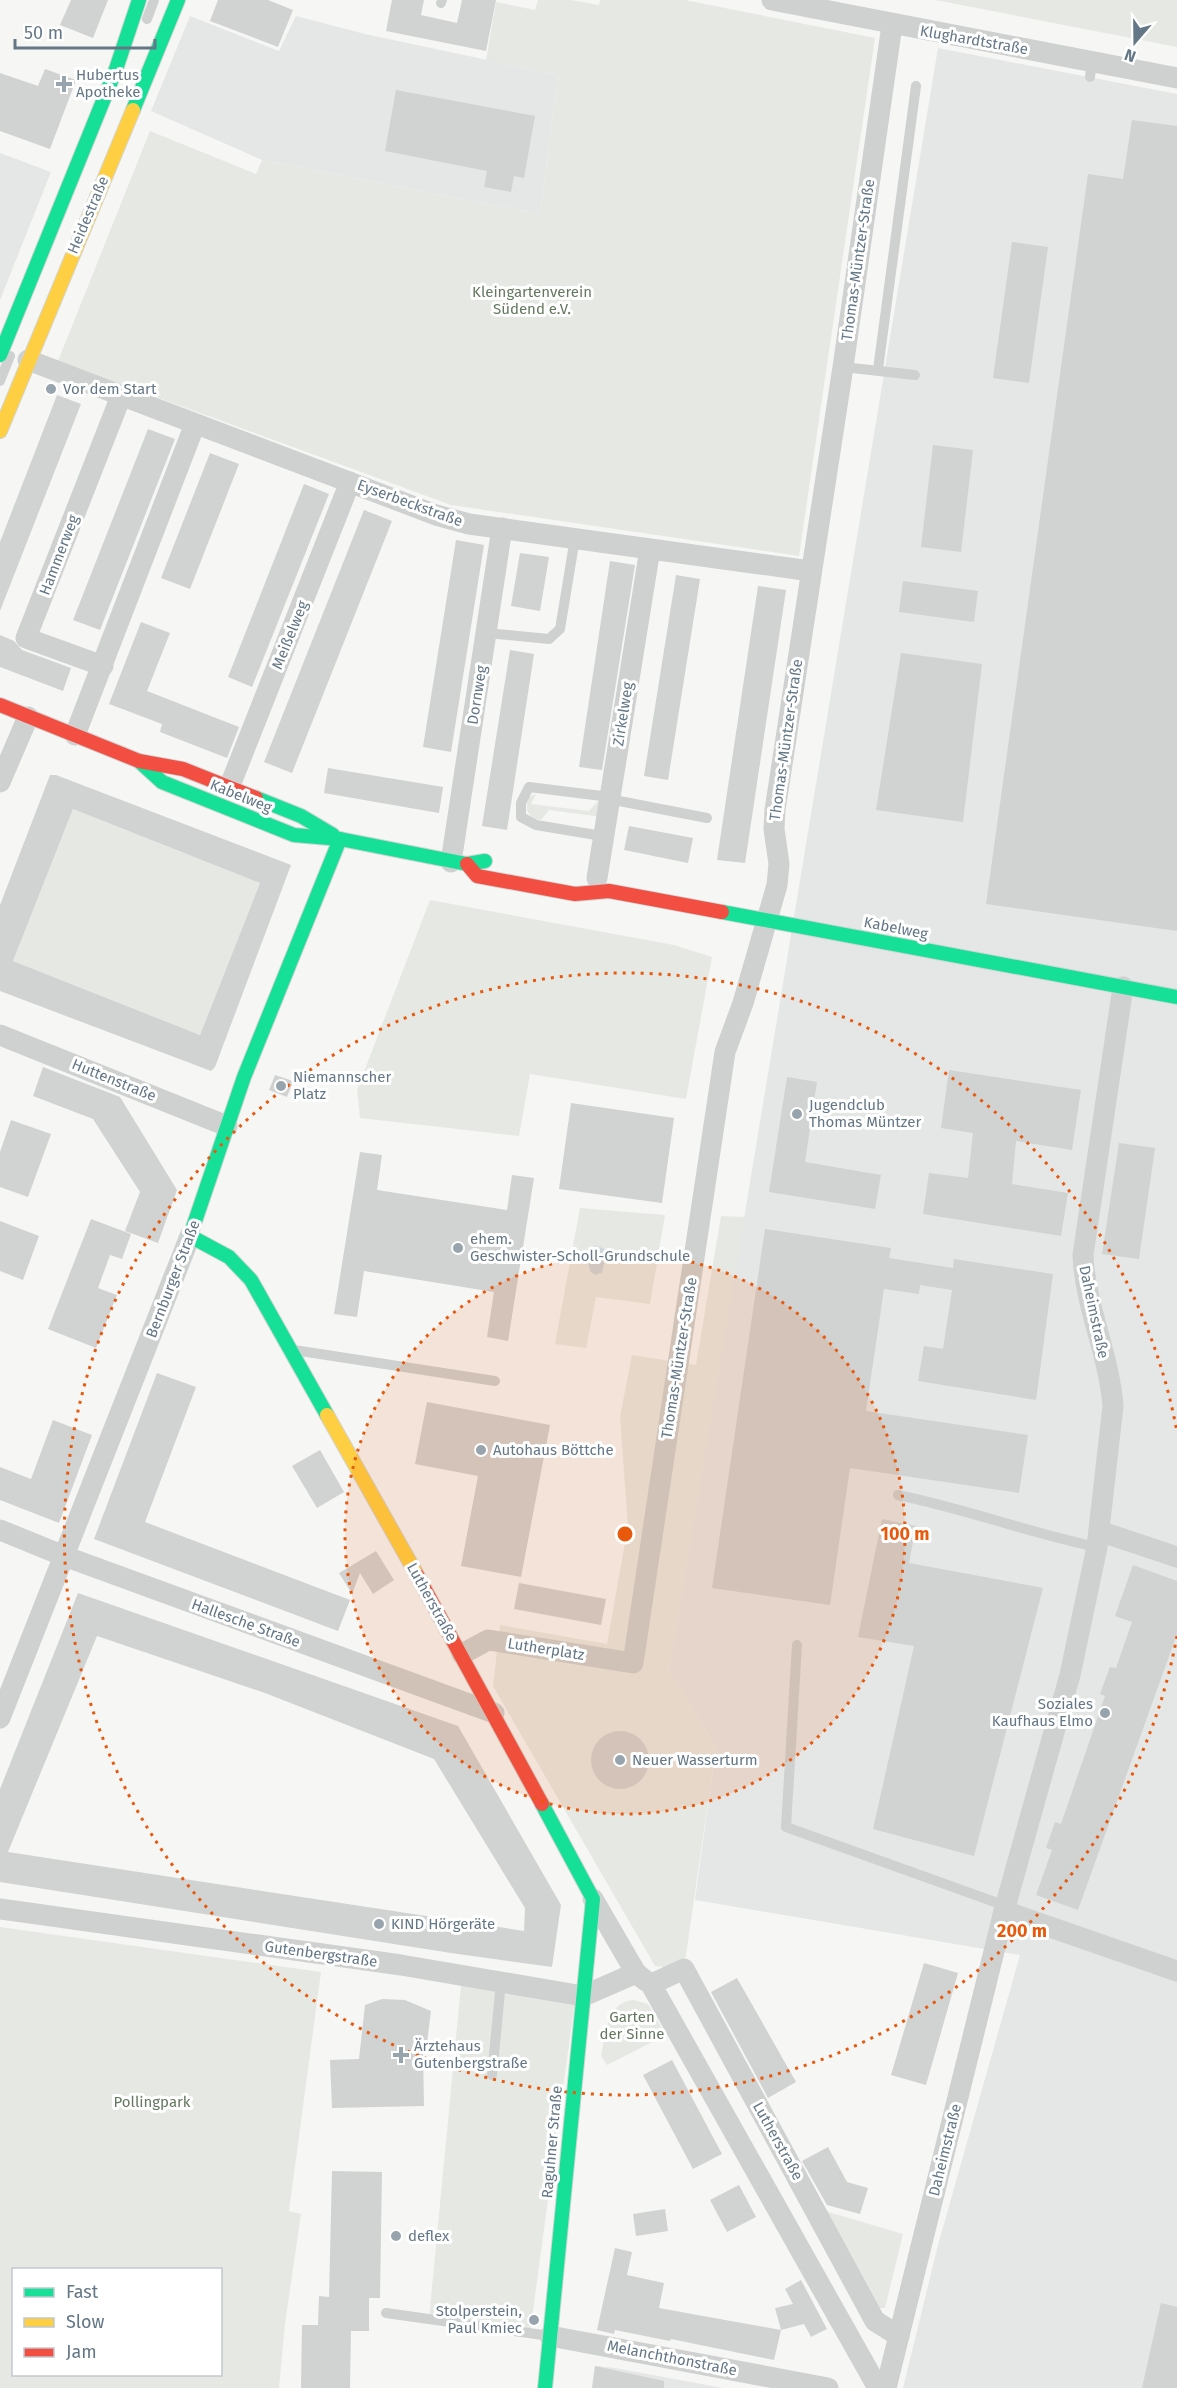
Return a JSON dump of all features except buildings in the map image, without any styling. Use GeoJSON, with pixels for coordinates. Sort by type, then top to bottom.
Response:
{"type":"FeatureCollection","features":[{"type":"Feature","properties":{"kind":"main road","name":"Heidestraße"},"geometry":{"type":"LineString","coordinates":[[0,355],[116,69],[139,0]]}},
{"type":"Feature","properties":{"kind":"main road","name":"Heidestraße"},"geometry":{"type":"LineString","coordinates":[[0,431],[178,0]]}},
{"type":"Feature","properties":{"kind":"main road","name":"Kabelweg"},"geometry":{"type":"LineString","coordinates":[[0,705],[138,761],[183,769],[301,816],[340,839]]}},
{"type":"Feature","properties":{"kind":"main road","name":"Kabelweg"},"geometry":{"type":"LineString","coordinates":[[138,761],[162,782],[294,835],[340,839],[459,863],[492,859],[502,861]]}},
{"type":"Feature","properties":{"kind":"main road","name":"Bernburger Straße"},"geometry":{"type":"LineString","coordinates":[[190,1236],[210,1183],[244,1077],[340,839]]}},
{"type":"Feature","properties":{"kind":"main road","name":"Kabelweg"},"geometry":{"type":"LineString","coordinates":[[459,863],[477,876],[576,894],[597,882],[767,920],[1177,997]]}},
{"type":"Feature","properties":{"kind":"main road","name":"Lutherstraße"},"geometry":{"type":"LineString","coordinates":[[190,1236],[212,1245],[238,1265],[251,1280],[462,1654],[593,1899]]}},
{"type":"Feature","properties":{"kind":"main road","name":"Raguhner Straße"},"geometry":{"type":"LineString","coordinates":[[545,2388],[593,1899]]}},
{"type":"Feature","properties":{"kind":"street","name":"Klughardtstraße"},"geometry":{"type":"LineString","coordinates":[[772,0],[1091,70],[1177,78]]}},
{"type":"Feature","properties":{"kind":"street","name":"Thomas-Müntzer-Straße"},"geometry":{"type":"LineString","coordinates":[[633,1663],[725,1052],[743,1003],[778,874],[775,810],[843,366],[892,25]]}},
{"type":"Feature","properties":{"kind":"street","name":"Eyserbeckstraße"},"geometry":{"type":"LineString","coordinates":[[28,360],[436,515],[469,524],[811,571]]}},
{"type":"Feature","properties":{"kind":"street","name":"Hammerweg"},"geometry":{"type":"LineString","coordinates":[[103,666],[26,638],[121,396]]}},
{"type":"Feature","properties":{"kind":"street"},"geometry":{"type":"LineString","coordinates":[[75,735],[195,424]]}},
{"type":"Feature","properties":{"kind":"street","name":"Meißelweg"},"geometry":{"type":"LineString","coordinates":[[230,789],[350,482]]}},
{"type":"Feature","properties":{"kind":"street","name":"Dornweg"},"geometry":{"type":"LineString","coordinates":[[459,863],[502,528]]}},
{"type":"Feature","properties":{"kind":"street","name":"Zirkelweg"},"geometry":{"type":"LineString","coordinates":[[597,882],[602,836],[650,549]]}},
{"type":"Feature","properties":{"kind":"street"},"geometry":{"type":"LineString","coordinates":[[0,782],[28,717]]}},
{"type":"Feature","properties":{"kind":"street","name":"Daheimstraße"},"geometry":{"type":"LineString","coordinates":[[886,2386],[1005,1908],[1057,1728],[1098,1539],[1113,1406],[1111,1386],[1084,1275],[1083,1255],[1123,987]]}},
{"type":"Feature","properties":{"kind":"street","name":"Huttenstraße"},"geometry":{"type":"LineString","coordinates":[[0,1035],[227,1126]]}},
{"type":"Feature","properties":{"kind":"street","name":"Bernburger Straße"},"geometry":{"type":"LineString","coordinates":[[0,1718],[190,1236]]}},
{"type":"Feature","properties":{"kind":"street","name":"Hallesche Straße"},"geometry":{"type":"LineString","coordinates":[[0,1530],[64,1556],[494,1713]]}},
{"type":"Feature","properties":{"kind":"street"},"geometry":{"type":"LineString","coordinates":[[1098,1539],[1177,1557]]}},
{"type":"Feature","properties":{"kind":"street","name":"Lutherplatz"},"geometry":{"type":"LineString","coordinates":[[462,1654],[488,1640],[633,1663]]}},
{"type":"Feature","properties":{"kind":"street","name":"Lutherstraße"},"geometry":{"type":"LineString","coordinates":[[593,1899],[636,1973],[653,1988],[886,2386]]}},
{"type":"Feature","properties":{"kind":"street"},"geometry":{"type":"LineString","coordinates":[[1005,1908],[1177,1971]]}},
{"type":"Feature","properties":{"kind":"street","name":"Gutenbergstraße"},"geometry":{"type":"LineString","coordinates":[[0,1909],[401,1965],[583,1996]]}},
{"type":"Feature","properties":{"kind":"street","name":"Lutherstraße"},"geometry":{"type":"LineString","coordinates":[[653,1988],[656,1982],[684,1969],[875,2321],[899,2337]]}},
{"type":"Feature","properties":{"kind":"street"},"geometry":{"type":"LineString","coordinates":[[583,1996],[636,1973]]}},
{"type":"Feature","properties":{"kind":"street","name":"Melanchthonstraße"},"geometry":{"type":"LineString","coordinates":[[550,2336],[828,2388]]}},
{"type":"Feature","properties":{"kind":"lane"},"geometry":{"type":"LineString","coordinates":[[154,0],[147,30],[163,0]]}},
{"type":"Feature","properties":{"kind":"lane"},"geometry":{"type":"LineString","coordinates":[[0,381],[139,39]]}},
{"type":"Feature","properties":{"kind":"lane"},"geometry":{"type":"LineString","coordinates":[[878,369],[916,86]]}},
{"type":"Feature","properties":{"kind":"lane"},"geometry":{"type":"LineString","coordinates":[[0,404],[85,195]]}},
{"type":"Feature","properties":{"kind":"lane"},"geometry":{"type":"LineString","coordinates":[[843,366],[915,375]]}},
{"type":"Feature","properties":{"kind":"lane"},"geometry":{"type":"LineString","coordinates":[[487,633],[549,639],[560,629],[575,537]]}},
{"type":"Feature","properties":{"kind":"lane"},"geometry":{"type":"LineString","coordinates":[[602,836],[536,825],[521,817],[521,803],[529,787],[609,798],[708,818]]}},
{"type":"Feature","properties":{"kind":"lane"},"geometry":{"type":"LineString","coordinates":[[291,1350],[495,1381]]}},
{"type":"Feature","properties":{"kind":"lane"},"geometry":{"type":"LineString","coordinates":[[898,1495],[942,1504],[1062,1540],[1098,1539]]}},
{"type":"Feature","properties":{"kind":"lane"},"geometry":{"type":"LineString","coordinates":[[796,1645],[786,1827],[1005,1908]]}},
{"type":"Feature","properties":{"kind":"lane"},"geometry":{"type":"LineString","coordinates":[[492,2075],[501,1982]]}},
{"type":"Feature","properties":{"kind":"lane"},"geometry":{"type":"LineString","coordinates":[[386,2313],[550,2336]]}},
{"type":"Feature","properties":{"kind":"shaded area"},"geometry":{"type":"Polygon","coordinates":[[[190,16],[279,51],[296,16],[365,34],[558,75],[540,214],[262,160],[151,111],[190,16]]]}},
{"type":"Feature","properties":{"kind":"shaded area"},"geometry":{"type":"Polygon","coordinates":[[[938,48],[1177,94],[1177,2388],[903,2388],[938,2245],[1020,1955],[695,1900],[716,1747],[669,1671],[938,48]]]}},
{"type":"Feature","properties":{"kind":"shaded area"},"geometry":{"type":"Polygon","coordinates":[[[0,153],[51,172],[0,300],[0,153]]]}},
{"type":"Feature","properties":{"kind":"shaded area"},"geometry":{"type":"Polygon","coordinates":[[[595,1245],[607,1250],[602,1273],[595,1275],[590,1271],[588,1261],[595,1245]]]}},
{"type":"Feature","properties":{"kind":"shaded area"},"geometry":{"type":"Polygon","coordinates":[[[595,2366],[615,2368],[723,2388],[592,2388],[595,2366]]]}},
{"type":"Feature","properties":{"kind":"green space","name":"Kleingartenverein Südend e.V."},"geometry":{"type":"Polygon","coordinates":[[[538,0],[571,0],[599,5],[600,0],[685,0],[875,38],[799,556],[451,505],[58,361],[150,131],[256,174],[262,160],[540,214],[558,75],[486,60],[496,2],[535,10],[538,0]]]}},
{"type":"Feature","properties":{"kind":"green space"},"geometry":{"type":"Polygon","coordinates":[[[935,0],[1177,0],[1177,47],[946,2],[935,0]]]}},
{"type":"Feature","properties":{"kind":"green space"},"geometry":{"type":"Polygon","coordinates":[[[536,794],[531,804],[589,811],[598,801],[603,806],[603,817],[549,810],[541,820],[534,819],[527,807],[529,797],[536,794]]]}},
{"type":"Feature","properties":{"kind":"green space"},"geometry":{"type":"Polygon","coordinates":[[[73,809],[260,883],[200,1035],[13,961],[73,809]]]}},
{"type":"Feature","properties":{"kind":"green space"},"geometry":{"type":"Polygon","coordinates":[[[430,900],[674,945],[712,957],[686,1099],[530,1074],[519,1136],[360,1118],[357,1090],[430,900]]]}},
{"type":"Feature","properties":{"kind":"green space"},"geometry":{"type":"Polygon","coordinates":[[[580,1208],[665,1215],[650,1304],[596,1297],[586,1348],[555,1344],[580,1208]]]}},
{"type":"Feature","properties":{"kind":"green space"},"geometry":{"type":"Polygon","coordinates":[[[721,1216],[745,1217],[669,1671],[716,1747],[684,1969],[655,1966],[493,1686],[500,1625],[607,1644],[628,1526],[620,1417],[632,1355],[696,1365],[721,1216]]]}},
{"type":"Feature","properties":{"kind":"green space","name":"Pollingpark"},"geometry":{"type":"Polygon","coordinates":[[[0,1927],[321,1972],[289,2211],[301,2214],[285,2324],[279,2388],[0,2388],[0,1927]]]}},
{"type":"Feature","properties":{"kind":"green space"},"geometry":{"type":"Polygon","coordinates":[[[461,1985],[575,2000],[530,2333],[429,2319],[461,1985]]]}},
{"type":"Feature","properties":{"kind":"green space","name":"Garten der Sinne"},"geometry":{"type":"Polygon","coordinates":[[[634,2000],[648,2004],[666,2035],[607,2065],[601,2056],[609,2021],[618,2006],[634,2000]]]}},
{"type":"Feature","properties":{"kind":"green space"},"geometry":{"type":"Polygon","coordinates":[[[822,2210],[903,2234],[885,2308],[876,2308],[822,2210]]]}},
{"type":"Feature","properties":{"kind":"traffic: fast"},"geometry":{"type":"LineString","coordinates":[[0,355],[116,69],[139,0]]}},
{"type":"Feature","properties":{"kind":"traffic: fast"},"geometry":{"type":"LineString","coordinates":[[133,110],[178,0]]}},
{"type":"Feature","properties":{"kind":"traffic: fast"},"geometry":{"type":"LineString","coordinates":[[139,761],[162,782],[294,835],[340,839],[467,864],[485,861]]}},
{"type":"Feature","properties":{"kind":"traffic: fast"},"geometry":{"type":"LineString","coordinates":[[256,798],[301,816],[333,835]]}},
{"type":"Feature","properties":{"kind":"traffic: fast"},"geometry":{"type":"LineString","coordinates":[[327,1415],[251,1280],[229,1257],[190,1236],[244,1077],[340,839]]}},
{"type":"Feature","properties":{"kind":"traffic: fast"},"geometry":{"type":"LineString","coordinates":[[722,912],[1177,997]]}},
{"type":"Feature","properties":{"kind":"traffic: fast"},"geometry":{"type":"LineString","coordinates":[[542,1804],[593,1899],[545,2388]]}},
{"type":"Feature","properties":{"kind":"traffic: slow"},"geometry":{"type":"LineString","coordinates":[[0,431],[133,110]]}},
{"type":"Feature","properties":{"kind":"traffic: slow"},"geometry":{"type":"LineString","coordinates":[[327,1415],[417,1575]]}},
{"type":"Feature","properties":{"kind":"traffic: jam"},"geometry":{"type":"LineString","coordinates":[[0,705],[139,761],[183,769],[256,798]]}},
{"type":"Feature","properties":{"kind":"traffic: jam"},"geometry":{"type":"LineString","coordinates":[[467,864],[477,876],[575,894],[609,891],[722,912]]}},
{"type":"Feature","properties":{"kind":"traffic: jam"},"geometry":{"type":"LineString","coordinates":[[417,1575],[542,1804]]}},
{"type":"Feature","properties":{"kind":"place","name":"Hubertus Apotheke"},"geometry":{"type":"Point","coordinates":[64,84]}},
{"type":"Feature","properties":{"kind":"place","name":"Vor dem Start"},"geometry":{"type":"Point","coordinates":[51,389]}},
{"type":"Feature","properties":{"kind":"place","name":"Niemannscher Platz"},"geometry":{"type":"Point","coordinates":[281,1086]}},
{"type":"Feature","properties":{"kind":"place","name":"Jugendclub Thomas Müntzer"},"geometry":{"type":"Point","coordinates":[797,1114]}},
{"type":"Feature","properties":{"kind":"place","name":"ehem. Geschwister-Scholl-Grundschule"},"geometry":{"type":"Point","coordinates":[458,1248]}},
{"type":"Feature","properties":{"kind":"place","name":"Autohaus Böttche"},"geometry":{"type":"Point","coordinates":[481,1450]}},
{"type":"Feature","properties":{"kind":"place","name":"Soziales Kaufhaus Elmo"},"geometry":{"type":"Point","coordinates":[1105,1713]}},
{"type":"Feature","properties":{"kind":"place","name":"Neuer Wasserturm"},"geometry":{"type":"Point","coordinates":[620,1760]}},
{"type":"Feature","properties":{"kind":"place","name":"KIND Hörgeräte"},"geometry":{"type":"Point","coordinates":[379,1924]}},
{"type":"Feature","properties":{"kind":"place","name":"Ärztehaus Gutenbergstraße"},"geometry":{"type":"Point","coordinates":[401,2055]}},
{"type":"Feature","properties":{"kind":"place","name":"deflex"},"geometry":{"type":"Point","coordinates":[396,2236]}},
{"type":"Feature","properties":{"kind":"place","name":"Stolperstein, Paul Kmiec"},"geometry":{"type":"Point","coordinates":[534,2320]}}]}
